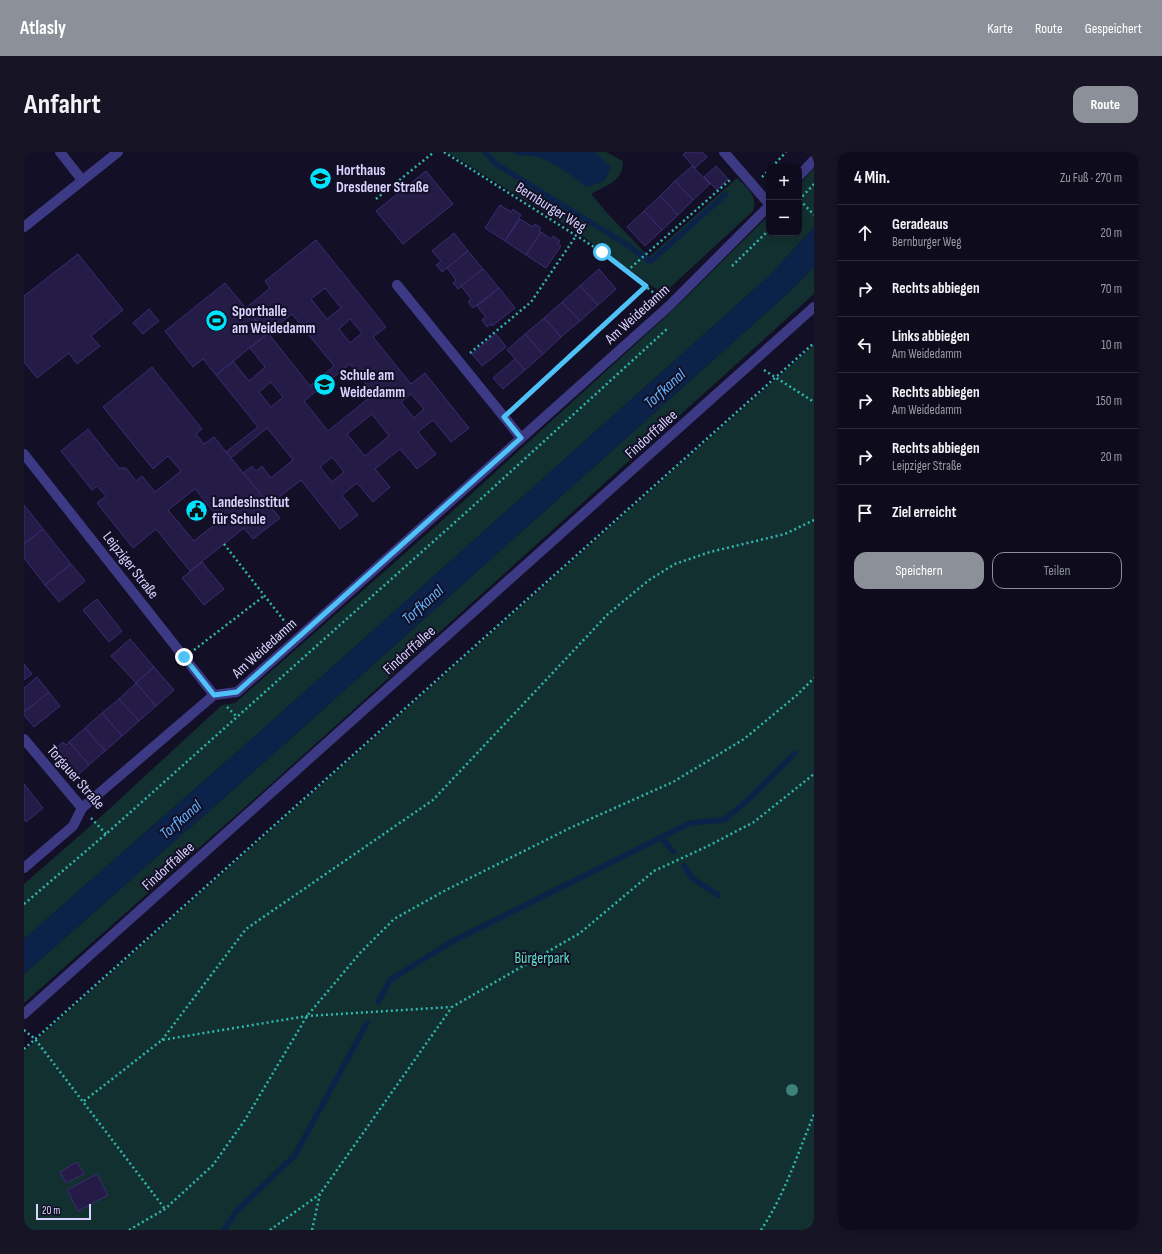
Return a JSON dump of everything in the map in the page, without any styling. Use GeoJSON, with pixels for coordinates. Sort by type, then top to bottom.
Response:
{"type":"FeatureCollection","features":[{"type":"Feature","properties":{"kind":"street"},"geometry":{"type":"LineString","coordinates":[[60,152],[82,180]]}},
{"type":"Feature","properties":{"kind":"street"},"geometry":{"type":"LineString","coordinates":[[24,227],[118,152]]}},
{"type":"Feature","properties":{"kind":"street"},"geometry":{"type":"LineString","coordinates":[[724,152],[766,201]]}},
{"type":"Feature","properties":{"kind":"street"},"geometry":{"type":"LineString","coordinates":[[802,173],[814,160]]}},
{"type":"Feature","properties":{"kind":"street","name":"Am Weidedamm"},"geometry":{"type":"LineString","coordinates":[[214,695],[237,692],[669,306],[766,208]]}},
{"type":"Feature","properties":{"kind":"street"},"geometry":{"type":"LineString","coordinates":[[397,285],[521,438]]}},
{"type":"Feature","properties":{"kind":"street","name":"Findorffallee"},"geometry":{"type":"LineString","coordinates":[[24,1014],[754,363],[814,307]]}},
{"type":"Feature","properties":{"kind":"street","name":"Leipziger Straße"},"geometry":{"type":"LineString","coordinates":[[24,454],[214,695]]}},
{"type":"Feature","properties":{"kind":"street"},"geometry":{"type":"LineString","coordinates":[[24,868],[73,826],[82,808],[214,695]]}},
{"type":"Feature","properties":{"kind":"street","name":"Torgauer Straße"},"geometry":{"type":"LineString","coordinates":[[24,740],[82,808]]}},
{"type":"Feature","properties":{"kind":"path"},"geometry":{"type":"LineString","coordinates":[[376,199],[434,152]]}},
{"type":"Feature","properties":{"kind":"path","name":"Bernburger Weg"},"geometry":{"type":"LineString","coordinates":[[444,152],[628,271],[669,306]]}},
{"type":"Feature","properties":{"kind":"path"},"geometry":{"type":"LineString","coordinates":[[775,164],[786,152]]}},
{"type":"Feature","properties":{"kind":"path"},"geometry":{"type":"LineString","coordinates":[[628,271],[720,191],[740,170]]}},
{"type":"Feature","properties":{"kind":"path"},"geometry":{"type":"LineString","coordinates":[[802,197],[814,184]]}},
{"type":"Feature","properties":{"kind":"path"},"geometry":{"type":"LineString","coordinates":[[802,202],[814,216]]}},
{"type":"Feature","properties":{"kind":"path"},"geometry":{"type":"LineString","coordinates":[[730,268],[766,233]]}},
{"type":"Feature","properties":{"kind":"path"},"geometry":{"type":"LineString","coordinates":[[459,362],[531,302],[576,236]]}},
{"type":"Feature","properties":{"kind":"path"},"geometry":{"type":"LineString","coordinates":[[504,417],[646,286]]}},
{"type":"Feature","properties":{"kind":"path"},"geometry":{"type":"LineString","coordinates":[[24,904],[106,834],[478,502],[669,327]]}},
{"type":"Feature","properties":{"kind":"path"},"geometry":{"type":"LineString","coordinates":[[24,1049],[814,343]]}},
{"type":"Feature","properties":{"kind":"path"},"geometry":{"type":"LineString","coordinates":[[754,363],[775,379],[814,402]]}},
{"type":"Feature","properties":{"kind":"path"},"geometry":{"type":"LineString","coordinates":[[84,1102],[162,1040],[246,929],[433,800],[608,614],[649,580],[675,564],[710,552],[785,534],[814,520]]}},
{"type":"Feature","properties":{"kind":"path"},"geometry":{"type":"LineString","coordinates":[[224,544],[298,638]]}},
{"type":"Feature","properties":{"kind":"path"},"geometry":{"type":"LineString","coordinates":[[184,657],[264,596]]}},
{"type":"Feature","properties":{"kind":"path"},"geometry":{"type":"LineString","coordinates":[[129,1230],[165,1209],[213,1166],[245,1120],[307,1016],[360,953],[394,919],[446,890],[570,828],[673,782],[744,739],[797,695],[814,678]]}},
{"type":"Feature","properties":{"kind":"path"},"geometry":{"type":"LineString","coordinates":[[270,1230],[320,1194],[452,1007],[580,933],[654,871],[708,846],[754,822],[814,774]]}},
{"type":"Feature","properties":{"kind":"path","name":"Torgauer Straße"},"geometry":{"type":"LineString","coordinates":[[82,808],[106,834]]}},
{"type":"Feature","properties":{"kind":"path"},"geometry":{"type":"LineString","coordinates":[[162,1040],[307,1016],[452,1007]]}},
{"type":"Feature","properties":{"kind":"path"},"geometry":{"type":"LineString","coordinates":[[24,1030],[35,1039],[165,1209]]}},
{"type":"Feature","properties":{"kind":"path"},"geometry":{"type":"LineString","coordinates":[[761,1230],[773,1211],[793,1168],[814,1114]]}},
{"type":"Feature","properties":{"kind":"path"},"geometry":{"type":"LineString","coordinates":[[312,1230],[320,1194]]}},
{"type":"Feature","properties":{"kind":"green space"},"geometry":{"type":"Polygon","coordinates":[[[447,152],[606,152],[623,161],[620,174],[613,182],[591,194],[649,257],[737,178],[751,193],[754,206],[753,211],[663,294],[574,230],[447,152]]]}},
{"type":"Feature","properties":{"kind":"green space"},"geometry":{"type":"Polygon","coordinates":[[[814,168],[814,227],[769,276],[263,729],[24,939],[24,884],[95,822],[222,705],[235,703],[446,517],[673,310],[766,218],[766,236],[802,236],[802,182],[814,168]]]}},
{"type":"Feature","properties":{"kind":"green space"},"geometry":{"type":"Polygon","coordinates":[[[814,267],[814,294],[270,785],[24,1003],[24,974],[280,748],[787,294],[814,267]]]}},
{"type":"Feature","properties":{"kind":"green space","name":"Bürgerpark"},"geometry":{"type":"Polygon","coordinates":[[[814,345],[814,1230],[24,1230],[24,1051],[814,345]]]}},
{"type":"Feature","properties":{"kind":"water"},"geometry":{"type":"Polygon","coordinates":[[[512,152],[595,152],[611,167],[604,181],[588,187],[556,165],[538,157],[518,156],[512,152]]]}},
{"type":"Feature","properties":{"kind":"water","name":"Torfkanal"},"geometry":{"type":"Polygon","coordinates":[[[814,227],[814,267],[787,294],[280,748],[24,974],[24,939],[263,729],[769,276],[814,227]]]}},
{"type":"Feature","properties":{"kind":"building"},"geometry":{"type":"Polygon","coordinates":[[[686,152],[702,152],[707,157],[695,168],[683,155],[686,152]]]}},
{"type":"Feature","properties":{"kind":"building"},"geometry":{"type":"Polygon","coordinates":[[[692,166],[710,184],[693,200],[675,181],[692,166]]]}},
{"type":"Feature","properties":{"kind":"building"},"geometry":{"type":"Polygon","coordinates":[[[716,166],[728,179],[717,190],[704,177],[716,166]]]}},
{"type":"Feature","properties":{"kind":"building"},"geometry":{"type":"Polygon","coordinates":[[[426,171],[453,204],[403,244],[376,211],[426,171]]]}},
{"type":"Feature","properties":{"kind":"building"},"geometry":{"type":"Polygon","coordinates":[[[675,181],[693,200],[678,215],[660,196],[675,181]]]}},
{"type":"Feature","properties":{"kind":"building"},"geometry":{"type":"Polygon","coordinates":[[[660,196],[678,215],[662,230],[644,211],[660,196]]]}},
{"type":"Feature","properties":{"kind":"building"},"geometry":{"type":"Polygon","coordinates":[[[500,205],[511,212],[513,209],[521,215],[505,241],[485,228],[500,205]]]}},
{"type":"Feature","properties":{"kind":"building"},"geometry":{"type":"Polygon","coordinates":[[[644,211],[662,230],[645,246],[627,227],[644,211]]]}},
{"type":"Feature","properties":{"kind":"building"},"geometry":{"type":"Polygon","coordinates":[[[520,219],[533,227],[535,224],[541,228],[539,231],[541,232],[526,255],[505,241],[520,219]]]}},
{"type":"Feature","properties":{"kind":"building"},"geometry":{"type":"Polygon","coordinates":[[[541,232],[551,239],[553,236],[560,241],[558,244],[561,246],[546,268],[526,255],[541,232]]]}},
{"type":"Feature","properties":{"kind":"building"},"geometry":{"type":"Polygon","coordinates":[[[454,233],[468,251],[442,272],[436,265],[441,261],[432,251],[454,233]]]}},
{"type":"Feature","properties":{"kind":"building"},"geometry":{"type":"Polygon","coordinates":[[[316,240],[386,327],[373,337],[411,384],[425,373],[469,428],[451,442],[433,420],[418,432],[436,454],[417,469],[400,449],[375,469],[390,487],[373,502],[357,483],[342,495],[358,515],[340,529],[301,480],[269,505],[243,473],[252,466],[256,471],[262,466],[271,478],[293,460],[267,428],[231,458],[226,452],[258,427],[216,375],[233,361],[249,381],[265,367],[250,348],[267,334],[246,308],[270,288],[265,281],[316,240]],[[325,288],[311,299],[327,319],[341,308],[325,288]],[[292,314],[268,333],[310,386],[334,366],[292,314]],[[350,319],[339,329],[350,343],[362,333],[350,319]],[[350,364],[304,401],[328,431],[374,394],[350,364]],[[271,382],[259,392],[271,407],[283,397],[271,382]],[[411,394],[401,402],[414,418],[424,409],[411,394]],[[372,414],[347,434],[365,456],[389,436],[372,414]],[[332,457],[320,467],[332,482],[344,472],[332,457]]]}},
{"type":"Feature","properties":{"kind":"building"},"geometry":{"type":"Polygon","coordinates":[[[468,251],[483,269],[458,289],[453,283],[456,280],[447,268],[468,251]]]}},
{"type":"Feature","properties":{"kind":"building"},"geometry":{"type":"Polygon","coordinates":[[[78,254],[123,310],[91,336],[100,346],[77,364],[69,353],[37,378],[24,362],[24,296],[78,254]]]}},
{"type":"Feature","properties":{"kind":"building"},"geometry":{"type":"Polygon","coordinates":[[[483,269],[499,288],[473,308],[468,302],[471,299],[461,286],[483,269]]]}},
{"type":"Feature","properties":{"kind":"building"},"geometry":{"type":"Polygon","coordinates":[[[599,269],[616,289],[598,305],[580,286],[599,269]]]}},
{"type":"Feature","properties":{"kind":"building","name":"Sporthalle am Weidedamm"},"geometry":{"type":"Polygon","coordinates":[[[225,283],[267,334],[216,375],[203,359],[193,367],[165,331],[225,283]]]}},
{"type":"Feature","properties":{"kind":"building"},"geometry":{"type":"Polygon","coordinates":[[[580,286],[598,305],[580,321],[562,302],[580,286]]]}},
{"type":"Feature","properties":{"kind":"building"},"geometry":{"type":"Polygon","coordinates":[[[499,288],[515,308],[492,326],[491,324],[487,327],[482,320],[486,317],[477,306],[499,288]]]}},
{"type":"Feature","properties":{"kind":"building"},"geometry":{"type":"Polygon","coordinates":[[[562,302],[580,321],[561,337],[544,318],[562,302]]]}},
{"type":"Feature","properties":{"kind":"building"},"geometry":{"type":"Polygon","coordinates":[[[149,309],[159,321],[143,334],[133,323],[149,309]]]}},
{"type":"Feature","properties":{"kind":"building"},"geometry":{"type":"Polygon","coordinates":[[[544,318],[561,337],[543,354],[525,334],[544,318]]]}},
{"type":"Feature","properties":{"kind":"building"},"geometry":{"type":"Polygon","coordinates":[[[496,334],[506,347],[482,366],[472,354],[496,334]]]}},
{"type":"Feature","properties":{"kind":"building"},"geometry":{"type":"Polygon","coordinates":[[[525,334],[543,354],[525,370],[507,350],[525,334]]]}},
{"type":"Feature","properties":{"kind":"building"},"geometry":{"type":"Polygon","coordinates":[[[515,359],[525,370],[503,389],[493,378],[515,359]]]}},
{"type":"Feature","properties":{"kind":"building"},"geometry":{"type":"Polygon","coordinates":[[[152,367],[202,429],[196,434],[204,444],[214,437],[280,518],[253,539],[244,528],[190,571],[156,529],[133,548],[97,503],[106,496],[97,486],[92,490],[61,451],[88,429],[119,468],[126,468],[136,481],[142,476],[155,492],[181,471],[168,456],[153,469],[103,407],[152,367]],[[195,489],[168,510],[194,541],[220,520],[195,489]]]}},
{"type":"Feature","properties":{"kind":"building"},"geometry":{"type":"Polygon","coordinates":[[[24,505],[43,529],[24,544],[24,505]]]}},
{"type":"Feature","properties":{"kind":"building"},"geometry":{"type":"Polygon","coordinates":[[[43,529],[71,564],[45,585],[24,558],[24,544],[43,529]]]}},
{"type":"Feature","properties":{"kind":"building"},"geometry":{"type":"Polygon","coordinates":[[[202,562],[224,589],[204,605],[182,578],[202,562]]]}},
{"type":"Feature","properties":{"kind":"building"},"geometry":{"type":"Polygon","coordinates":[[[71,564],[85,581],[59,602],[45,585],[71,564]]]}},
{"type":"Feature","properties":{"kind":"building"},"geometry":{"type":"Polygon","coordinates":[[[97,599],[122,631],[109,642],[83,610],[97,599]]]}},
{"type":"Feature","properties":{"kind":"building"},"geometry":{"type":"Polygon","coordinates":[[[130,639],[154,667],[136,683],[111,656],[130,639]]]}},
{"type":"Feature","properties":{"kind":"building"},"geometry":{"type":"Polygon","coordinates":[[[24,664],[32,674],[24,680],[24,664]]]}},
{"type":"Feature","properties":{"kind":"building"},"geometry":{"type":"Polygon","coordinates":[[[154,667],[174,690],[156,706],[136,683],[154,667]]]}},
{"type":"Feature","properties":{"kind":"building"},"geometry":{"type":"Polygon","coordinates":[[[37,677],[49,692],[24,712],[24,688],[37,677]]]}},
{"type":"Feature","properties":{"kind":"building"},"geometry":{"type":"Polygon","coordinates":[[[136,683],[156,706],[139,721],[119,699],[136,683]]]}},
{"type":"Feature","properties":{"kind":"building"},"geometry":{"type":"Polygon","coordinates":[[[49,692],[60,706],[34,727],[24,715],[24,712],[49,692]]]}},
{"type":"Feature","properties":{"kind":"building"},"geometry":{"type":"Polygon","coordinates":[[[119,699],[139,721],[122,736],[102,713],[119,699]]]}},
{"type":"Feature","properties":{"kind":"building"},"geometry":{"type":"Polygon","coordinates":[[[102,713],[122,736],[105,751],[85,728],[102,713]]]}},
{"type":"Feature","properties":{"kind":"building"},"geometry":{"type":"Polygon","coordinates":[[[85,728],[105,751],[89,765],[69,742],[85,728]]]}},
{"type":"Feature","properties":{"kind":"building"},"geometry":{"type":"Polygon","coordinates":[[[63,742],[66,745],[69,742],[89,765],[72,780],[49,754],[63,742]]]}},
{"type":"Feature","properties":{"kind":"building"},"geometry":{"type":"Polygon","coordinates":[[[24,784],[43,808],[26,822],[24,819],[24,784]]]}},
{"type":"Feature","properties":{"kind":"building"},"geometry":{"type":"Polygon","coordinates":[[[77,1162],[84,1174],[66,1183],[60,1172],[77,1162]]]}},
{"type":"Feature","properties":{"kind":"building"},"geometry":{"type":"Polygon","coordinates":[[[97,1174],[108,1195],[78,1211],[67,1190],[97,1174]]]}},
{"type":"Feature","properties":{"kind":"waterway"},"geometry":{"type":"LineString","coordinates":[[485,152],[496,164],[629,246],[650,262],[726,194]]}},
{"type":"Feature","properties":{"kind":"waterway"},"geometry":{"type":"LineString","coordinates":[[378,1002],[390,980],[451,942],[690,823],[724,820],[748,800],[795,753]]}},
{"type":"Feature","properties":{"kind":"waterway"},"geometry":{"type":"LineString","coordinates":[[661,838],[674,852]]}},
{"type":"Feature","properties":{"kind":"waterway"},"geometry":{"type":"LineString","coordinates":[[684,866],[693,879],[718,895]]}},
{"type":"Feature","properties":{"kind":"waterway"},"geometry":{"type":"LineString","coordinates":[[224,1230],[236,1212],[295,1155],[367,1023]]}},
{"type":"Feature","properties":{"kind":"place","name":"Horthaus Dresdener Straße"},"geometry":{"type":"Point","coordinates":[320,179]}},
{"type":"Feature","properties":{"kind":"place","name":"Sporthalle am Weidedamm"},"geometry":{"type":"Point","coordinates":[217,320]}},
{"type":"Feature","properties":{"kind":"place","name":"Schule am Weidedamm"},"geometry":{"type":"Point","coordinates":[325,384]}},
{"type":"Feature","properties":{"kind":"place","name":"Landesinstitut für Schule"},"geometry":{"type":"Point","coordinates":[196,511]}},
{"type":"Feature","properties":{"kind":"route"},"geometry":{"type":"LineString","coordinates":[[184,657],[214,695],[237,692],[521,438],[504,417],[646,286],[602,252]]}}]}
